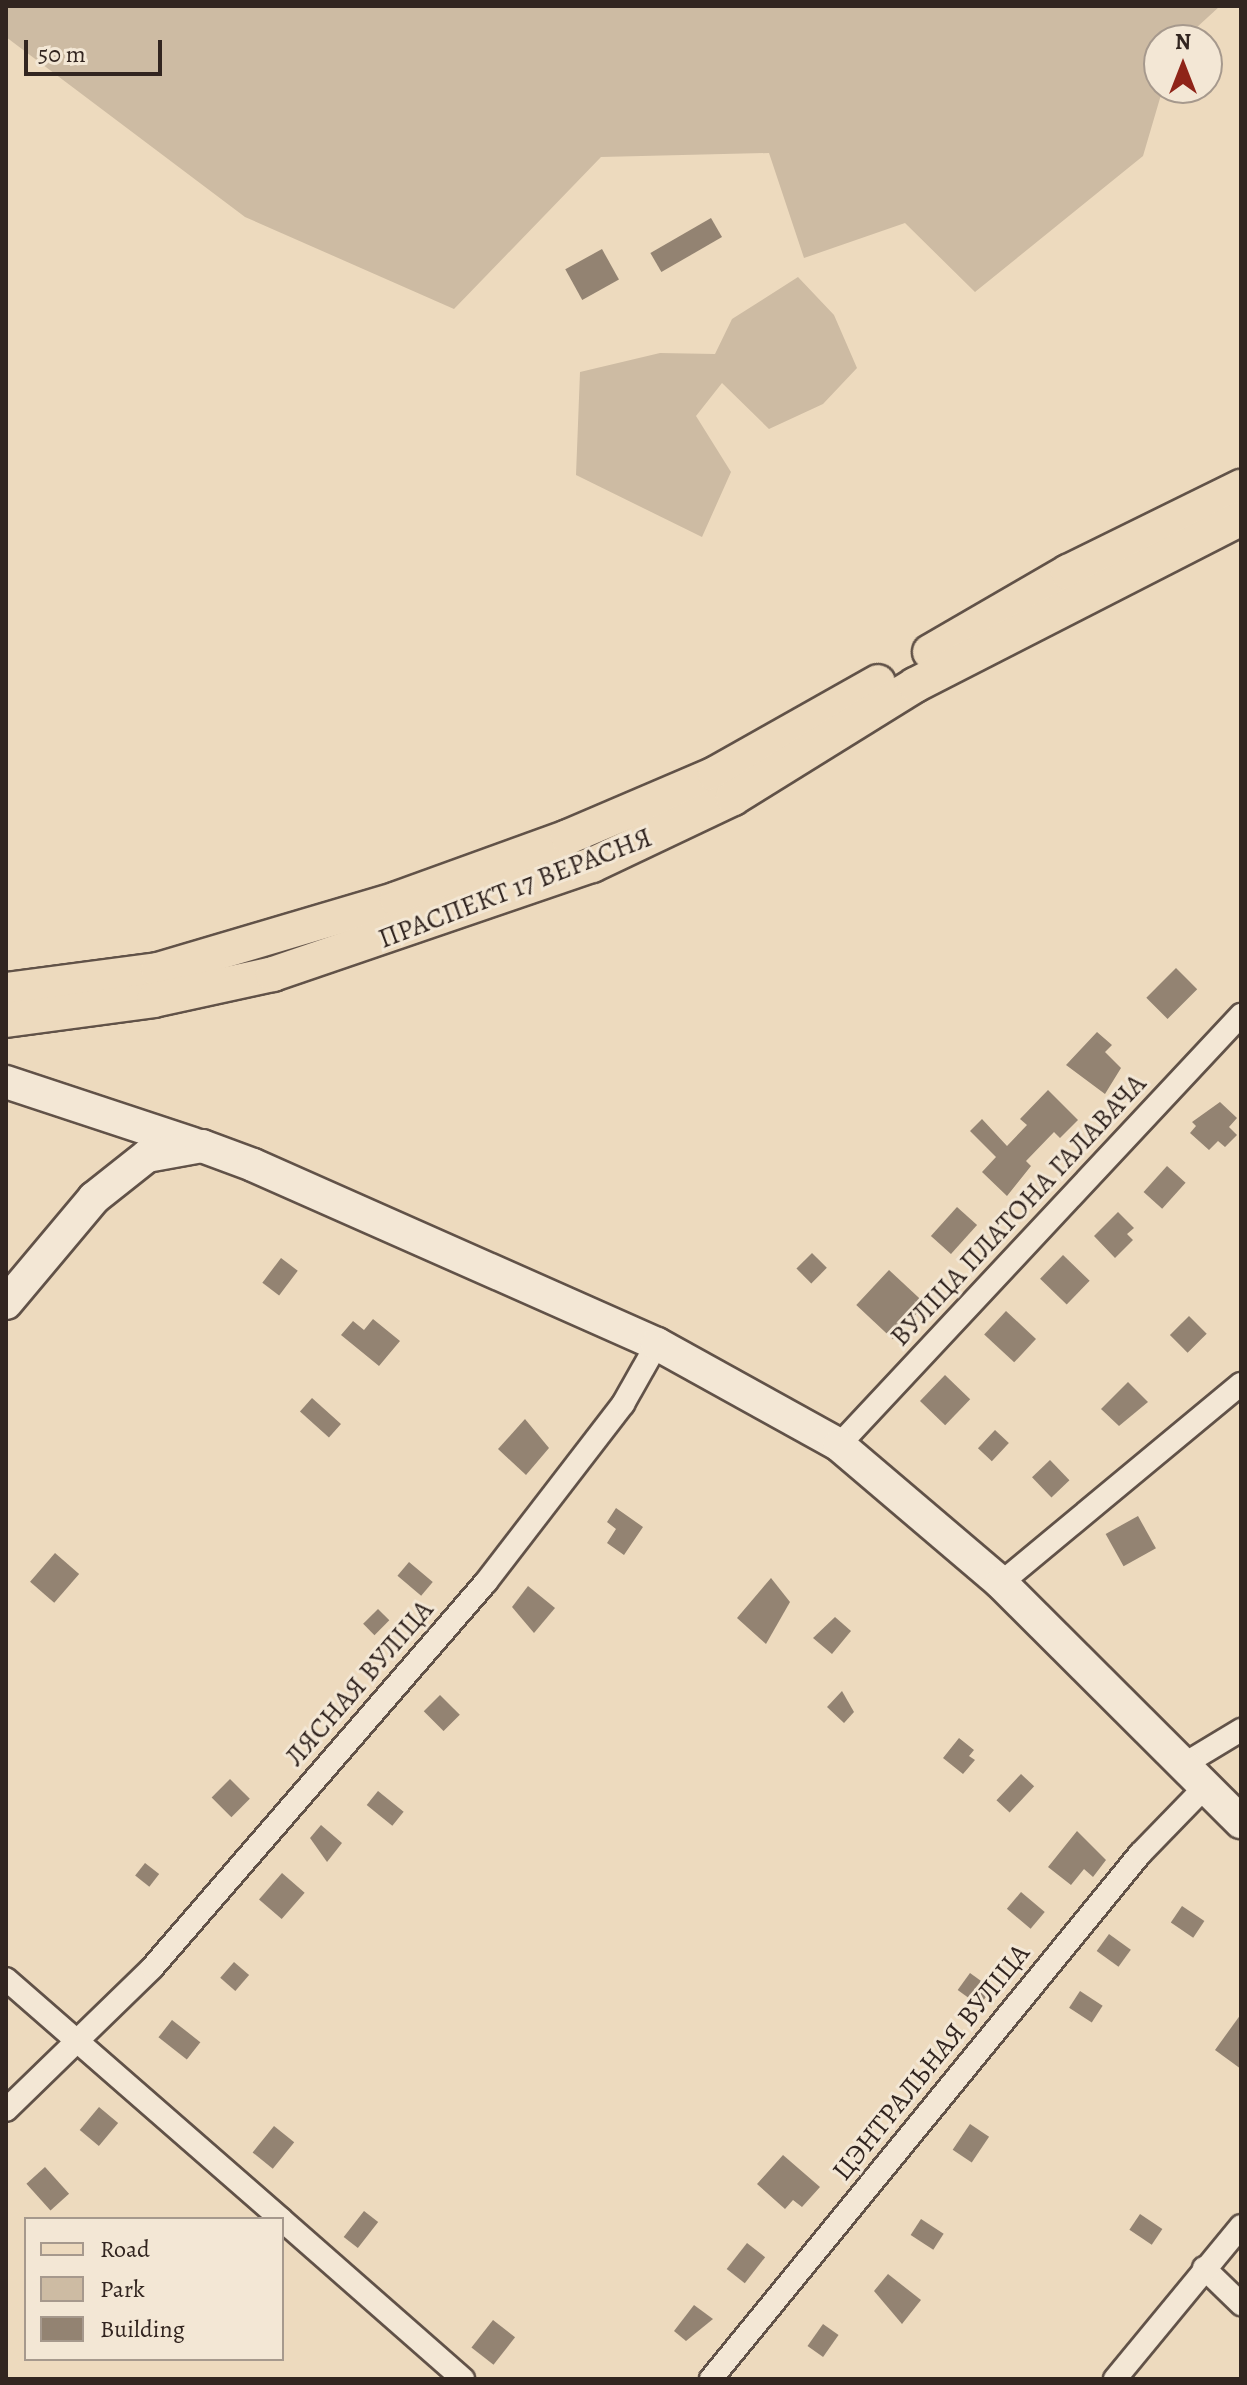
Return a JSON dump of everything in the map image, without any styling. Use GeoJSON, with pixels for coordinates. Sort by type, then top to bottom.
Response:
{"type":"FeatureCollection","features":[{"type":"Feature","properties":{"kind":"main road","name":"ПРАСПЕКТ 17 ВЕРАСНЯ"},"geometry":{"type":"LineString","coordinates":[[6,990],[158,970],[273,939],[568,837],[715,774],[1068,572],[1241,487]]}},
{"type":"Feature","properties":{"kind":"main road","name":"ПРАСПЕКТ 17 ВЕРАСНЯ"},"geometry":{"type":"LineString","coordinates":[[6,1020],[154,1000],[273,974],[592,865],[733,798],[915,685],[1241,518]]}},
{"type":"Feature","properties":{"kind":"street","name":"ВУЛІЦА ПЛАТОНА ГАЛАВАЧА"},"geometry":{"type":"LineString","coordinates":[[839,1445],[1241,1015]]}},
{"type":"Feature","properties":{"kind":"street"},"geometry":{"type":"LineString","coordinates":[[6,1082],[202,1146],[657,1344],[839,1445],[1001,1583],[1241,1822]]}},
{"type":"Feature","properties":{"kind":"street"},"geometry":{"type":"LineString","coordinates":[[6,1303],[127,1168],[170,1149],[202,1146]]}},
{"type":"Feature","properties":{"kind":"street","name":"ЛЯСНАЯ ВУЛІЦА"},"geometry":{"type":"LineString","coordinates":[[6,2110],[81,2042],[486,1582],[623,1404],[657,1344]]}},
{"type":"Feature","properties":{"kind":"street"},"geometry":{"type":"LineString","coordinates":[[1001,1583],[1241,1384]]}},
{"type":"Feature","properties":{"kind":"street","name":"ЦЭНТРАЛЬНАЯ ВУЛІЦА"},"geometry":{"type":"LineString","coordinates":[[711,2379],[1140,1854],[1194,1777],[1241,1730]]}},
{"type":"Feature","properties":{"kind":"street"},"geometry":{"type":"LineString","coordinates":[[6,1979],[280,2217]]}},
{"type":"Feature","properties":{"kind":"street"},"geometry":{"type":"LineString","coordinates":[[284,2221],[463,2379]]}},
{"type":"Feature","properties":{"kind":"street"},"geometry":{"type":"LineString","coordinates":[[1115,2379],[1241,2226]]}},
{"type":"Feature","properties":{"kind":"street"},"geometry":{"type":"LineString","coordinates":[[1204,2268],[1241,2304]]}},
{"type":"Feature","properties":{"kind":"green space"},"geometry":{"type":"Polygon","coordinates":[[[6,6],[1220,6],[1200,24],[1143,24],[1143,104],[1158,104],[1143,156],[975,292],[905,223],[804,258],[769,153],[601,157],[454,309],[245,217],[6,37],[6,6]]]}},
{"type":"Feature","properties":{"kind":"green space"},"geometry":{"type":"Polygon","coordinates":[[[798,277],[834,315],[857,368],[823,404],[769,429],[722,383],[696,416],[731,472],[702,537],[576,475],[580,372],[660,353],[715,354],[732,319],[798,277]]]}},
{"type":"Feature","properties":{"kind":"building"},"geometry":{"type":"Polygon","coordinates":[[[711,218],[722,237],[661,272],[650,253],[711,218]]]}},
{"type":"Feature","properties":{"kind":"building"},"geometry":{"type":"Polygon","coordinates":[[[602,249],[619,280],[582,300],[565,269],[602,249]]]}},
{"type":"Feature","properties":{"kind":"building"},"geometry":{"type":"Polygon","coordinates":[[[1176,968],[1197,989],[1168,1019],[1146,998],[1176,968]]]}},
{"type":"Feature","properties":{"kind":"building"},"geometry":{"type":"Polygon","coordinates":[[[1097,1032],[1112,1045],[1105,1052],[1121,1068],[1105,1094],[1066,1065],[1097,1032]]]}},
{"type":"Feature","properties":{"kind":"building"},"geometry":{"type":"Polygon","coordinates":[[[1048,1090],[1078,1120],[1060,1138],[1054,1132],[1026,1161],[1031,1166],[1007,1196],[982,1172],[996,1157],[970,1131],[982,1119],[1007,1146],[1027,1125],[1020,1119],[1048,1090]]]}},
{"type":"Feature","properties":{"kind":"building"},"geometry":{"type":"Polygon","coordinates":[[[1220,1102],[1237,1118],[1229,1127],[1237,1135],[1225,1147],[1218,1141],[1209,1150],[1190,1133],[1196,1126],[1192,1122],[1220,1102]]]}},
{"type":"Feature","properties":{"kind":"building"},"geometry":{"type":"Polygon","coordinates":[[[1167,1166],[1186,1183],[1162,1209],[1144,1192],[1167,1166]]]}},
{"type":"Feature","properties":{"kind":"building"},"geometry":{"type":"Polygon","coordinates":[[[957,1207],[977,1225],[951,1254],[931,1236],[957,1207]]]}},
{"type":"Feature","properties":{"kind":"building"},"geometry":{"type":"Polygon","coordinates":[[[1118,1212],[1134,1228],[1127,1234],[1133,1240],[1115,1258],[1094,1236],[1118,1212]]]}},
{"type":"Feature","properties":{"kind":"building"},"geometry":{"type":"Polygon","coordinates":[[[812,1253],[827,1268],[811,1283],[796,1269],[812,1253]]]}},
{"type":"Feature","properties":{"kind":"building"},"geometry":{"type":"Polygon","coordinates":[[[1063,1255],[1090,1281],[1067,1304],[1040,1279],[1063,1255]]]}},
{"type":"Feature","properties":{"kind":"building"},"geometry":{"type":"Polygon","coordinates":[[[281,1258],[298,1271],[279,1295],[262,1283],[281,1258]]]}},
{"type":"Feature","properties":{"kind":"building"},"geometry":{"type":"Polygon","coordinates":[[[889,1270],[926,1304],[893,1339],[856,1305],[889,1270]]]}},
{"type":"Feature","properties":{"kind":"building"},"geometry":{"type":"Polygon","coordinates":[[[1006,1311],[1036,1339],[1014,1362],[984,1334],[1006,1311]]]}},
{"type":"Feature","properties":{"kind":"building"},"geometry":{"type":"Polygon","coordinates":[[[1189,1316],[1207,1334],[1188,1353],[1170,1335],[1189,1316]]]}},
{"type":"Feature","properties":{"kind":"building"},"geometry":{"type":"Polygon","coordinates":[[[373,1319],[400,1341],[379,1366],[341,1335],[353,1321],[364,1330],[373,1319]]]}},
{"type":"Feature","properties":{"kind":"building"},"geometry":{"type":"Polygon","coordinates":[[[945,1375],[970,1399],[945,1425],[920,1401],[945,1375]]]}},
{"type":"Feature","properties":{"kind":"building"},"geometry":{"type":"Polygon","coordinates":[[[1128,1382],[1148,1402],[1119,1426],[1101,1409],[1128,1382]]]}},
{"type":"Feature","properties":{"kind":"building"},"geometry":{"type":"Polygon","coordinates":[[[312,1398],[341,1424],[329,1437],[300,1411],[312,1398]]]}},
{"type":"Feature","properties":{"kind":"building"},"geometry":{"type":"Polygon","coordinates":[[[525,1419],[549,1448],[526,1475],[498,1449],[525,1419]]]}},
{"type":"Feature","properties":{"kind":"building"},"geometry":{"type":"Polygon","coordinates":[[[995,1430],[1009,1443],[992,1461],[978,1448],[995,1430]]]}},
{"type":"Feature","properties":{"kind":"building"},"geometry":{"type":"Polygon","coordinates":[[[1050,1460],[1069,1480],[1051,1498],[1032,1477],[1050,1460]]]}},
{"type":"Feature","properties":{"kind":"building"},"geometry":{"type":"Polygon","coordinates":[[[616,1508],[643,1527],[624,1555],[607,1543],[616,1529],[607,1522],[616,1508]]]}},
{"type":"Feature","properties":{"kind":"building"},"geometry":{"type":"Polygon","coordinates":[[[1138,1516],[1156,1548],[1124,1566],[1106,1534],[1138,1516]]]}},
{"type":"Feature","properties":{"kind":"building"},"geometry":{"type":"Polygon","coordinates":[[[55,1553],[79,1574],[54,1603],[30,1582],[55,1553]]]}},
{"type":"Feature","properties":{"kind":"building"},"geometry":{"type":"Polygon","coordinates":[[[409,1562],[433,1582],[421,1596],[397,1576],[409,1562]]]}},
{"type":"Feature","properties":{"kind":"building"},"geometry":{"type":"Polygon","coordinates":[[[771,1578],[790,1602],[766,1644],[737,1618],[771,1578]]]}},
{"type":"Feature","properties":{"kind":"building"},"geometry":{"type":"Polygon","coordinates":[[[528,1586],[555,1608],[534,1633],[512,1607],[528,1586]]]}},
{"type":"Feature","properties":{"kind":"building"},"geometry":{"type":"Polygon","coordinates":[[[378,1609],[389,1620],[374,1635],[363,1624],[378,1609]]]}},
{"type":"Feature","properties":{"kind":"building"},"geometry":{"type":"Polygon","coordinates":[[[835,1617],[851,1631],[832,1654],[813,1638],[835,1617]]]}},
{"type":"Feature","properties":{"kind":"building"},"geometry":{"type":"Polygon","coordinates":[[[842,1691],[854,1712],[844,1723],[827,1707],[842,1691]]]}},
{"type":"Feature","properties":{"kind":"building"},"geometry":{"type":"Polygon","coordinates":[[[440,1695],[460,1715],[444,1731],[424,1711],[440,1695]]]}},
{"type":"Feature","properties":{"kind":"building"},"geometry":{"type":"Polygon","coordinates":[[[959,1738],[974,1750],[969,1756],[975,1760],[963,1774],[943,1758],[959,1738]]]}},
{"type":"Feature","properties":{"kind":"building"},"geometry":{"type":"Polygon","coordinates":[[[1021,1774],[1034,1786],[1010,1813],[996,1800],[1021,1774]]]}},
{"type":"Feature","properties":{"kind":"building"},"geometry":{"type":"Polygon","coordinates":[[[230,1779],[250,1799],[231,1817],[212,1797],[230,1779]]]}},
{"type":"Feature","properties":{"kind":"building"},"geometry":{"type":"Polygon","coordinates":[[[378,1791],[404,1812],[392,1826],[367,1805],[378,1791]]]}},
{"type":"Feature","properties":{"kind":"building"},"geometry":{"type":"Polygon","coordinates":[[[321,1825],[342,1843],[327,1862],[310,1838],[321,1825]]]}},
{"type":"Feature","properties":{"kind":"building"},"geometry":{"type":"Polygon","coordinates":[[[1077,1831],[1106,1860],[1093,1877],[1084,1869],[1071,1885],[1048,1867],[1077,1831]]]}},
{"type":"Feature","properties":{"kind":"building"},"geometry":{"type":"Polygon","coordinates":[[[145,1863],[159,1874],[149,1887],[135,1876],[145,1863]]]}},
{"type":"Feature","properties":{"kind":"building"},"geometry":{"type":"Polygon","coordinates":[[[282,1873],[305,1893],[282,1919],[259,1899],[282,1873]]]}},
{"type":"Feature","properties":{"kind":"building"},"geometry":{"type":"Polygon","coordinates":[[[1021,1892],[1045,1912],[1031,1929],[1007,1909],[1021,1892]]]}},
{"type":"Feature","properties":{"kind":"building"},"geometry":{"type":"Polygon","coordinates":[[[1182,1906],[1204,1921],[1193,1938],[1171,1923],[1182,1906]]]}},
{"type":"Feature","properties":{"kind":"building"},"geometry":{"type":"Polygon","coordinates":[[[1109,1934],[1131,1950],[1118,1967],[1097,1951],[1109,1934]]]}},
{"type":"Feature","properties":{"kind":"building"},"geometry":{"type":"Polygon","coordinates":[[[234,1962],[249,1975],[235,1991],[220,1978],[234,1962]]]}},
{"type":"Feature","properties":{"kind":"building"},"geometry":{"type":"Polygon","coordinates":[[[970,1973],[992,1989],[979,2006],[958,1990],[970,1973]]]}},
{"type":"Feature","properties":{"kind":"building"},"geometry":{"type":"Polygon","coordinates":[[[1080,1991],[1103,2006],[1092,2022],[1069,2008],[1080,1991]]]}},
{"type":"Feature","properties":{"kind":"building"},"geometry":{"type":"Polygon","coordinates":[[[1241,2014],[1241,2069],[1215,2050],[1241,2014]]]}},
{"type":"Feature","properties":{"kind":"building"},"geometry":{"type":"Polygon","coordinates":[[[172,2020],[200,2042],[187,2060],[158,2037],[172,2020]]]}},
{"type":"Feature","properties":{"kind":"building"},"geometry":{"type":"Polygon","coordinates":[[[99,2107],[118,2123],[99,2146],[80,2130],[99,2107]]]}},
{"type":"Feature","properties":{"kind":"building"},"geometry":{"type":"Polygon","coordinates":[[[970,2124],[989,2137],[972,2163],[953,2150],[970,2124]]]}},
{"type":"Feature","properties":{"kind":"building"},"geometry":{"type":"Polygon","coordinates":[[[274,2126],[294,2142],[273,2169],[253,2152],[274,2126]]]}},
{"type":"Feature","properties":{"kind":"building"},"geometry":{"type":"Polygon","coordinates":[[[783,2155],[820,2187],[802,2207],[793,2200],[785,2209],[757,2184],[783,2155]]]}},
{"type":"Feature","properties":{"kind":"building"},"geometry":{"type":"Polygon","coordinates":[[[45,2167],[69,2194],[51,2210],[26,2184],[45,2167]]]}},
{"type":"Feature","properties":{"kind":"building"},"geometry":{"type":"Polygon","coordinates":[[[364,2211],[378,2222],[358,2248],[344,2237],[364,2211]]]}},
{"type":"Feature","properties":{"kind":"building"},"geometry":{"type":"Polygon","coordinates":[[[1140,2214],[1162,2229],[1152,2245],[1129,2230],[1140,2214]]]}},
{"type":"Feature","properties":{"kind":"building"},"geometry":{"type":"Polygon","coordinates":[[[921,2219],[944,2234],[933,2250],[911,2235],[921,2219]]]}},
{"type":"Feature","properties":{"kind":"building"},"geometry":{"type":"Polygon","coordinates":[[[747,2243],[765,2257],[745,2283],[727,2269],[747,2243]]]}},
{"type":"Feature","properties":{"kind":"building"},"geometry":{"type":"Polygon","coordinates":[[[888,2274],[921,2300],[902,2324],[874,2291],[888,2274]]]}},
{"type":"Feature","properties":{"kind":"building"},"geometry":{"type":"Polygon","coordinates":[[[694,2305],[713,2319],[686,2341],[674,2331],[694,2305]]]}},
{"type":"Feature","properties":{"kind":"building"},"geometry":{"type":"Polygon","coordinates":[[[493,2320],[515,2337],[494,2365],[471,2348],[493,2320]]]}},
{"type":"Feature","properties":{"kind":"building"},"geometry":{"type":"Polygon","coordinates":[[[823,2324],[839,2335],[823,2357],[808,2346],[823,2324]]]}}]}
